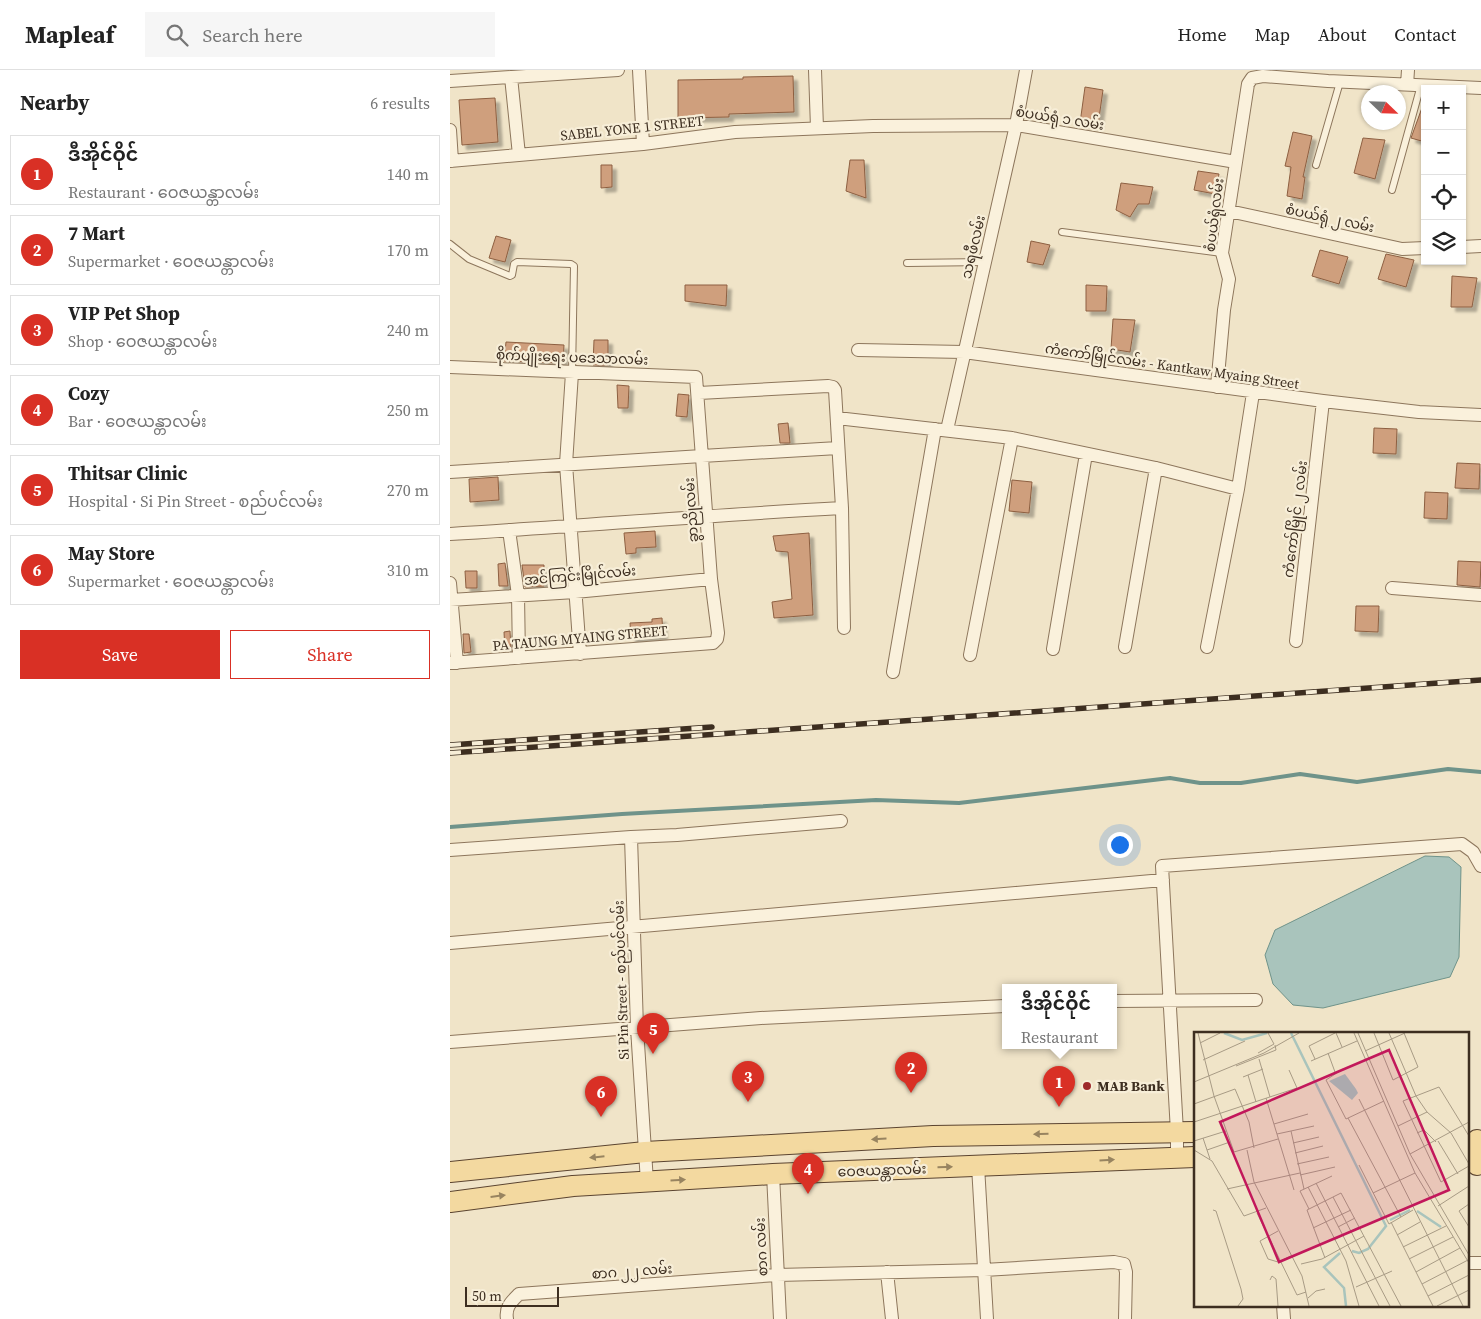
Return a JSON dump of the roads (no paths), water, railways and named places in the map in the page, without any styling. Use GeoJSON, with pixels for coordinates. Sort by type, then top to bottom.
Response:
{"type":"FeatureCollection","features":[{"type":"Feature","properties":{"kind":"main road"},"geometry":{"type":"LineString","coordinates":[[450,1172],[645,1152],[933,1136],[1186,1132]]}},
{"type":"Feature","properties":{"kind":"main road"},"geometry":{"type":"LineString","coordinates":[[1475,1140],[1475,1165]]}},
{"type":"Feature","properties":{"kind":"main road","name":"ဝေဇယန္တာလမ်း"},"geometry":{"type":"LineString","coordinates":[[450,1202],[573,1186],[772,1174],[1186,1157]]}},
{"type":"Feature","properties":{"kind":"street"},"geometry":{"type":"LineString","coordinates":[[450,81],[618,70]]}},
{"type":"Feature","properties":{"kind":"street"},"geometry":{"type":"LineString","coordinates":[[639,70],[643,144]]}},
{"type":"Feature","properties":{"kind":"street"},"geometry":{"type":"LineString","coordinates":[[815,70],[817,128]]}},
{"type":"Feature","properties":{"kind":"street","name":"သရဖီလမ်း"},"geometry":{"type":"LineString","coordinates":[[893,672],[941,430],[964,352],[986,262],[1026,70]]}},
{"type":"Feature","properties":{"kind":"street"},"geometry":{"type":"LineString","coordinates":[[1407,85],[1408,70]]}},
{"type":"Feature","properties":{"kind":"street","name":"စံပယ်ရုံလမ်း"},"geometry":{"type":"LineString","coordinates":[[1217,387],[1228,279],[1222,254],[1248,84],[1252,78],[1263,76],[1332,78]]}},
{"type":"Feature","properties":{"kind":"street"},"geometry":{"type":"LineString","coordinates":[[511,77],[519,155]]}},
{"type":"Feature","properties":{"kind":"street"},"geometry":{"type":"LineString","coordinates":[[1332,78],[1421,85]]}},
{"type":"Feature","properties":{"kind":"street"},"geometry":{"type":"LineString","coordinates":[[1466,87],[1481,88]]}},
{"type":"Feature","properties":{"kind":"street","name":"စံပယ်ရုံ ၁ လမ်း"},"geometry":{"type":"LineString","coordinates":[[817,128],[1016,124],[1236,162]]}},
{"type":"Feature","properties":{"kind":"street","name":"SABEL YONE 1 STREET"},"geometry":{"type":"LineString","coordinates":[[451,161],[643,144],[734,132],[817,128]]}},
{"type":"Feature","properties":{"kind":"street"},"geometry":{"type":"LineString","coordinates":[[450,130],[451,161]]}},
{"type":"Feature","properties":{"kind":"street","name":"စံပယ်ရုံ ၂ လမ်း"},"geometry":{"type":"LineString","coordinates":[[1229,211],[1402,249],[1421,248]]}},
{"type":"Feature","properties":{"kind":"street"},"geometry":{"type":"LineString","coordinates":[[1466,247],[1481,246]]}},
{"type":"Feature","properties":{"kind":"street","name":"ကံကော်မြိုင်လမ်း - Kantkaw Myaing Street"},"geometry":{"type":"LineString","coordinates":[[858,350],[964,352],[1323,402],[1481,416]]}},
{"type":"Feature","properties":{"kind":"street","name":"စိုက်ပျိုးရေး ပဒေသာလမ်း"},"geometry":{"type":"LineString","coordinates":[[450,367],[694,376]]}},
{"type":"Feature","properties":{"kind":"street"},"geometry":{"type":"LineString","coordinates":[[572,373],[566,464],[580,654]]}},
{"type":"Feature","properties":{"kind":"street","name":"ခွာညိုလမ်း"},"geometry":{"type":"LineString","coordinates":[[694,376],[698,379],[711,579],[718,633],[717,638],[713,642]]}},
{"type":"Feature","properties":{"kind":"street"},"geometry":{"type":"LineString","coordinates":[[698,394],[828,386],[833,387],[835,390],[842,508],[844,628]]}},
{"type":"Feature","properties":{"kind":"street"},"geometry":{"type":"LineString","coordinates":[[1207,647],[1238,489],[1253,393]]}},
{"type":"Feature","properties":{"kind":"street","name":"ကံကော်မြိုင် ၂ လမ်း"},"geometry":{"type":"LineString","coordinates":[[1296,641],[1323,402]]}},
{"type":"Feature","properties":{"kind":"street"},"geometry":{"type":"LineString","coordinates":[[836,418],[1012,438],[1156,468],[1238,489]]}},
{"type":"Feature","properties":{"kind":"street"},"geometry":{"type":"LineString","coordinates":[[970,655],[1012,438]]}},
{"type":"Feature","properties":{"kind":"street"},"geometry":{"type":"LineString","coordinates":[[450,472],[838,448]]}},
{"type":"Feature","properties":{"kind":"street"},"geometry":{"type":"LineString","coordinates":[[1053,649],[1086,454]]}},
{"type":"Feature","properties":{"kind":"street"},"geometry":{"type":"LineString","coordinates":[[1125,648],[1156,468]]}},
{"type":"Feature","properties":{"kind":"street"},"geometry":{"type":"LineString","coordinates":[[450,534],[706,515],[842,508]]}},
{"type":"Feature","properties":{"kind":"street"},"geometry":{"type":"LineString","coordinates":[[509,530],[518,595],[519,658]]}},
{"type":"Feature","properties":{"kind":"street","name":"အင်ကြင်းမြိုင်လမ်း"},"geometry":{"type":"LineString","coordinates":[[451,600],[575,592],[711,579]]}},
{"type":"Feature","properties":{"kind":"street"},"geometry":{"type":"LineString","coordinates":[[450,583],[453,663]]}},
{"type":"Feature","properties":{"kind":"street"},"geometry":{"type":"LineString","coordinates":[[1392,588],[1481,595]]}},
{"type":"Feature","properties":{"kind":"street","name":"PA TAUNG MYAING STREET"},"geometry":{"type":"LineString","coordinates":[[453,663],[713,642]]}},
{"type":"Feature","properties":{"kind":"street"},"geometry":{"type":"LineString","coordinates":[[450,850],[841,822]]}},
{"type":"Feature","properties":{"kind":"street","name":"Si Pin Street - စည်ပင်လမ်း"},"geometry":{"type":"LineString","coordinates":[[631,837],[637,1028],[647,1182]]}},
{"type":"Feature","properties":{"kind":"street"},"geometry":{"type":"LineString","coordinates":[[1186,1157],[1186,1132],[1169,1000],[1162,866],[1462,844],[1473,852],[1481,866]]}},
{"type":"Feature","properties":{"kind":"street"},"geometry":{"type":"LineString","coordinates":[[450,943],[1163,880]]}},
{"type":"Feature","properties":{"kind":"street"},"geometry":{"type":"LineString","coordinates":[[1117,1002],[1256,1000]]}},
{"type":"Feature","properties":{"kind":"street"},"geometry":{"type":"LineString","coordinates":[[450,1042],[761,1018],[1002,1006]]}},
{"type":"Feature","properties":{"kind":"street"},"geometry":{"type":"LineString","coordinates":[[978,1166],[987,1319]]}},
{"type":"Feature","properties":{"kind":"street","name":"စာဂ လမ်း"},"geometry":{"type":"LineString","coordinates":[[772,1174],[780,1319]]}},
{"type":"Feature","properties":{"kind":"street","name":"စာဂ ၂၂ လမ်း"},"geometry":{"type":"LineString","coordinates":[[507,1319],[506,1312],[510,1302],[519,1294],[777,1275],[984,1270],[1114,1262],[1124,1264],[1126,1272],[1125,1319]]}},
{"type":"Feature","properties":{"kind":"street"},"geometry":{"type":"LineString","coordinates":[[1468,1263],[1481,1263]]}},
{"type":"Feature","properties":{"kind":"street"},"geometry":{"type":"LineString","coordinates":[[887,1272],[892,1319]]}},
{"type":"Feature","properties":{"kind":"street"},"geometry":{"type":"LineString","coordinates":[[1283,1306],[1284,1319]]}},
{"type":"Feature","properties":{"kind":"lane"},"geometry":{"type":"LineString","coordinates":[[1316,165],[1332,78]]}},
{"type":"Feature","properties":{"kind":"lane"},"geometry":{"type":"LineString","coordinates":[[1392,190],[1421,85]]}},
{"type":"Feature","properties":{"kind":"lane"},"geometry":{"type":"LineString","coordinates":[[1062,232],[1222,254]]}},
{"type":"Feature","properties":{"kind":"lane"},"geometry":{"type":"LineString","coordinates":[[450,244],[469,259],[510,276],[512,275],[514,264],[517,262],[573,265],[572,373]]}},
{"type":"Feature","properties":{"kind":"lane"},"geometry":{"type":"LineString","coordinates":[[907,263],[986,262]]}},
{"type":"Feature","properties":{"kind":"water"},"geometry":{"type":"Polygon","coordinates":[[[1425,856],[1449,857],[1461,867],[1459,957],[1450,977],[1323,1008],[1293,1005],[1273,984],[1265,955],[1275,930],[1425,856]]]}},
{"type":"Feature","properties":{"kind":"waterway"},"geometry":{"type":"LineString","coordinates":[[450,827],[622,814],[876,800],[959,803],[1170,778],[1200,783],[1241,783],[1300,774],[1357,782],[1448,769],[1481,772]]}},
{"type":"Feature","properties":{"kind":"railway"},"geometry":{"type":"LineString","coordinates":[[450,753],[1481,680]]}},
{"type":"Feature","properties":{"kind":"railway"},"geometry":{"type":"LineString","coordinates":[[450,745],[712,727]]}},
{"type":"Feature","properties":{"kind":"place","name":"Thitsar Clinic"},"geometry":{"type":"Point","coordinates":[653,1054]}},
{"type":"Feature","properties":{"kind":"place","name":"MAB Bank"},"geometry":{"type":"Point","coordinates":[1087,1086]}},
{"type":"Feature","properties":{"kind":"place","name":"7 Mart"},"geometry":{"type":"Point","coordinates":[911,1093]}},
{"type":"Feature","properties":{"kind":"place","name":"VIP Pet Shop"},"geometry":{"type":"Point","coordinates":[748,1102]}},
{"type":"Feature","properties":{"kind":"place","name":"ဒီအိုင်ဝိုင်"},"geometry":{"type":"Point","coordinates":[1059,1107]}},
{"type":"Feature","properties":{"kind":"place","name":"May Store"},"geometry":{"type":"Point","coordinates":[601,1117]}},
{"type":"Feature","properties":{"kind":"place","name":"Cozy"},"geometry":{"type":"Point","coordinates":[808,1194]}}]}
